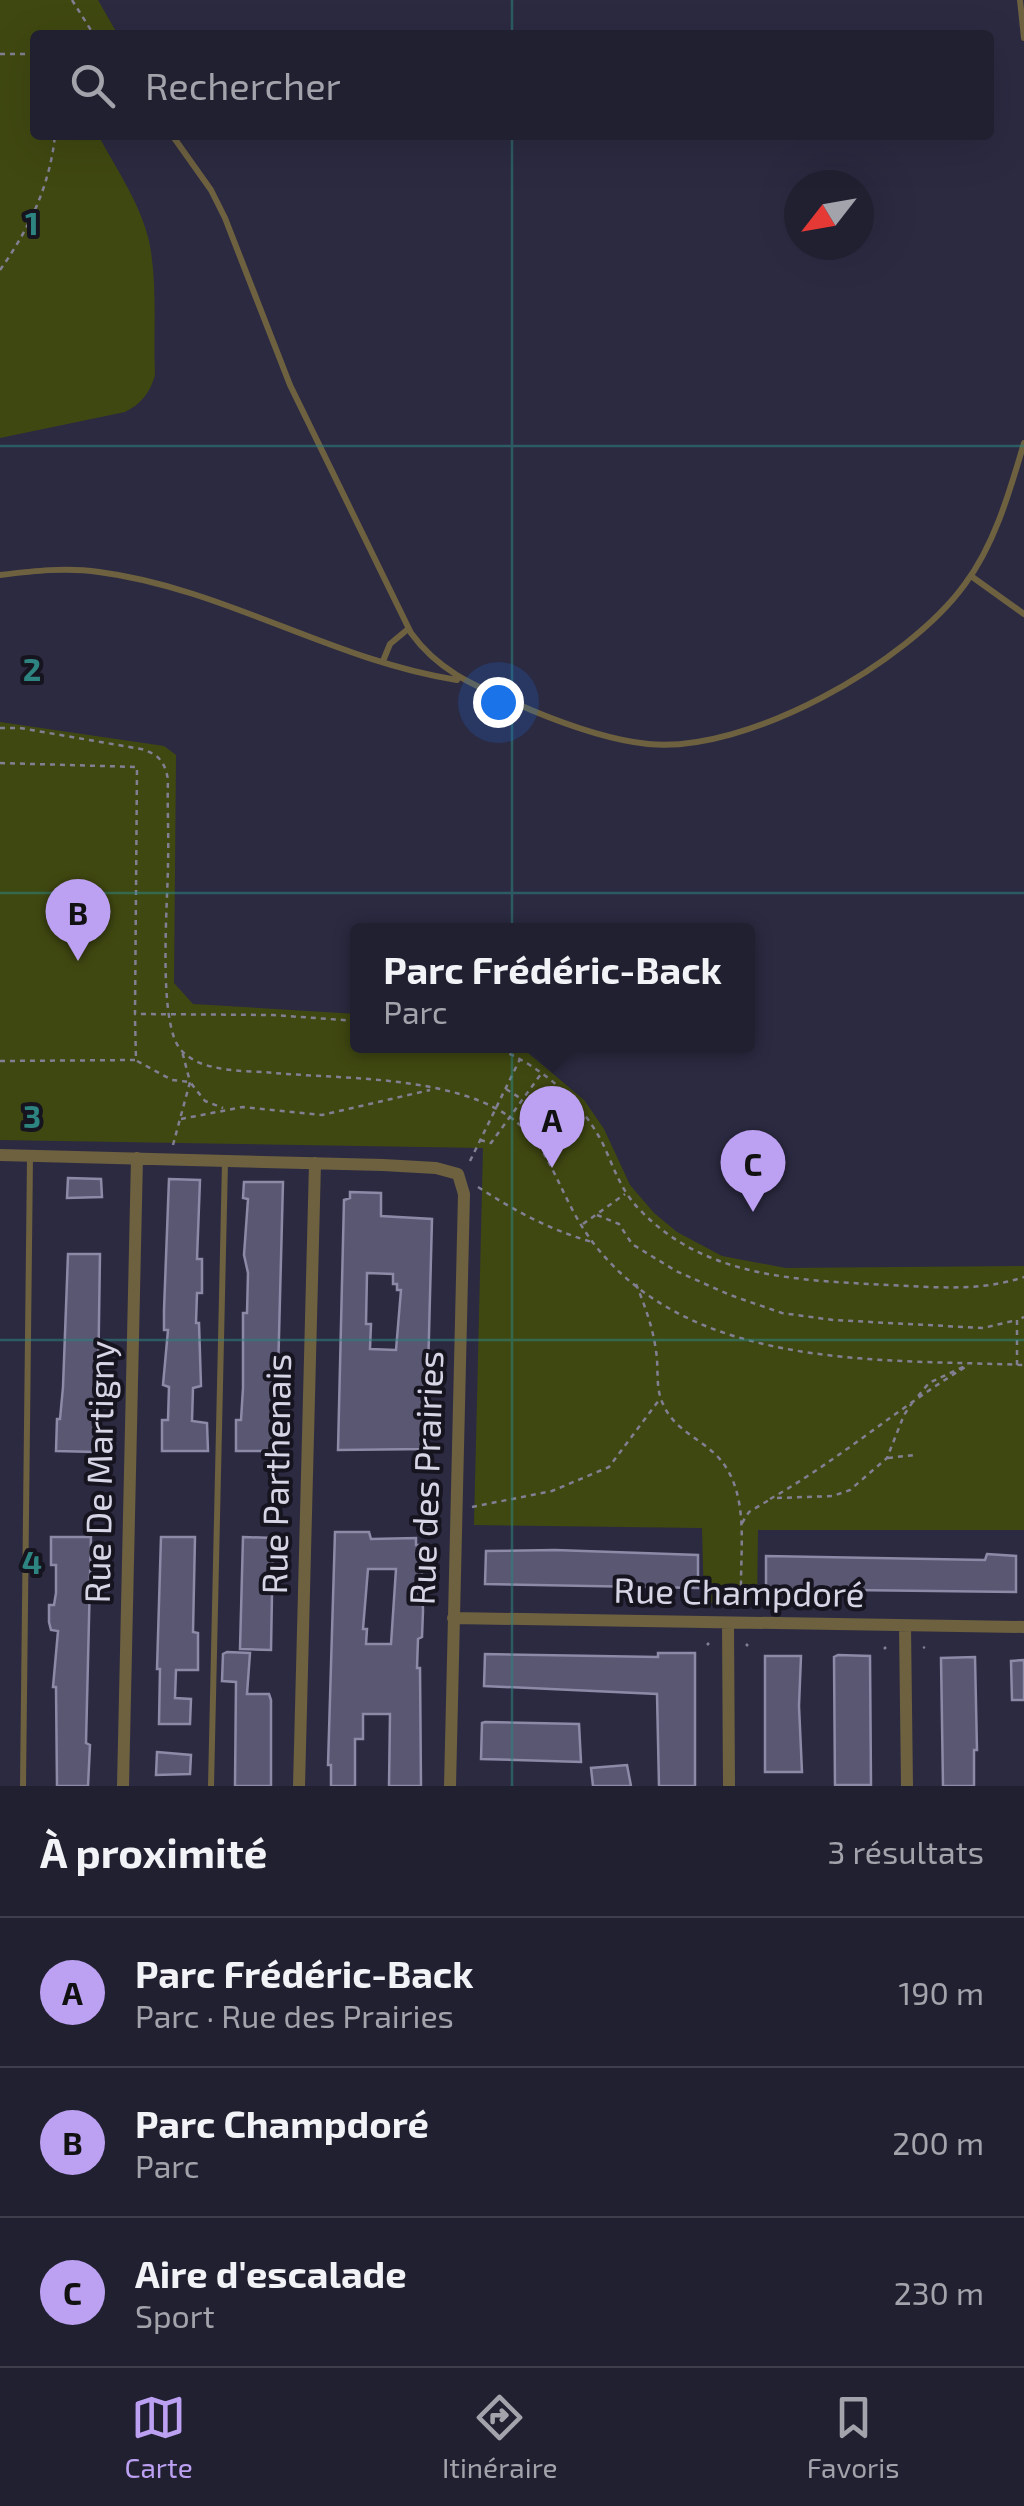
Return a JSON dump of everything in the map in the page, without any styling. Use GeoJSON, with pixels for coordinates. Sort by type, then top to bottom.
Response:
{"type":"FeatureCollection","features":[{"type":"Feature","properties":{"kind":"street"},"geometry":{"type":"LineString","coordinates":[[0,1155],[315,1162],[436,1168],[458,1174]]}},
{"type":"Feature","properties":{"kind":"street","name":"Rue De Martigny"},"geometry":{"type":"LineString","coordinates":[[124,1786],[137,1158]]}},
{"type":"Feature","properties":{"kind":"street","name":"Rue Parthenais"},"geometry":{"type":"LineString","coordinates":[[300,1786],[315,1162]]}},
{"type":"Feature","properties":{"kind":"street","name":"Rue des Prairies"},"geometry":{"type":"LineString","coordinates":[[450,1786],[464,1194],[458,1174]]}},
{"type":"Feature","properties":{"kind":"street","name":"Rue Champdoré"},"geometry":{"type":"LineString","coordinates":[[453,1618],[1024,1627]]}},
{"type":"Feature","properties":{"kind":"street"},"geometry":{"type":"LineString","coordinates":[[728,1624],[729,1786]]}},
{"type":"Feature","properties":{"kind":"street"},"geometry":{"type":"LineString","coordinates":[[904,1626],[907,1786]]}},
{"type":"Feature","properties":{"kind":"lane"},"geometry":{"type":"LineString","coordinates":[[1020,0],[1024,38]]}},
{"type":"Feature","properties":{"kind":"lane"},"geometry":{"type":"LineString","coordinates":[[176,140],[211,190],[225,218],[298,401],[408,629],[428,656],[462,681]]}},
{"type":"Feature","properties":{"kind":"lane"},"geometry":{"type":"LineString","coordinates":[[0,575],[78,570],[118,575],[174,590],[382,661],[462,681],[559,722],[624,740],[668,744],[714,738],[784,716],[842,686],[917,632],[954,598],[970,576],[995,526],[1024,444]]}},
{"type":"Feature","properties":{"kind":"lane"},"geometry":{"type":"LineString","coordinates":[[970,576],[1024,614]]}},
{"type":"Feature","properties":{"kind":"lane"},"geometry":{"type":"LineString","coordinates":[[382,661],[390,644],[408,629]]}},
{"type":"Feature","properties":{"kind":"lane"},"geometry":{"type":"LineString","coordinates":[[22,1786],[30,1155]]}},
{"type":"Feature","properties":{"kind":"lane"},"geometry":{"type":"LineString","coordinates":[[212,1786],[226,1161]]}},
{"type":"Feature","properties":{"kind":"path"},"geometry":{"type":"LineString","coordinates":[[72,0],[91,30]]}},
{"type":"Feature","properties":{"kind":"path"},"geometry":{"type":"LineString","coordinates":[[0,54],[30,54]]}},
{"type":"Feature","properties":{"kind":"path"},"geometry":{"type":"LineString","coordinates":[[0,270],[37,207],[54,140]]}},
{"type":"Feature","properties":{"kind":"path"},"geometry":{"type":"LineString","coordinates":[[0,728],[141,749],[163,762],[168,780],[168,1014],[190,1082],[205,1101],[225,1109]]}},
{"type":"Feature","properties":{"kind":"path"},"geometry":{"type":"LineString","coordinates":[[0,763],[138,766],[136,1060]]}},
{"type":"Feature","properties":{"kind":"path"},"geometry":{"type":"LineString","coordinates":[[136,1014],[350,1021]]}},
{"type":"Feature","properties":{"kind":"path"},"geometry":{"type":"LineString","coordinates":[[181,1050],[202,1064],[224,1069],[436,1089],[461,1094],[495,1109],[539,1143],[593,1242],[635,1283],[694,1319],[749,1340],[859,1357],[1024,1365]]}},
{"type":"Feature","properties":{"kind":"path"},"geometry":{"type":"LineString","coordinates":[[508,1053],[542,1073],[578,1106],[595,1129],[626,1193],[651,1221],[702,1254],[757,1273],[818,1282],[956,1288],[1023,1279]]}},
{"type":"Feature","properties":{"kind":"path"},"geometry":{"type":"LineString","coordinates":[[470,1161],[520,1058]]}},
{"type":"Feature","properties":{"kind":"path"},"geometry":{"type":"LineString","coordinates":[[0,1061],[136,1060],[172,1080],[190,1082]]}},
{"type":"Feature","properties":{"kind":"path"},"geometry":{"type":"LineString","coordinates":[[480,1140],[491,1144],[542,1073]]}},
{"type":"Feature","properties":{"kind":"path"},"geometry":{"type":"LineString","coordinates":[[168,1160],[190,1082]]}},
{"type":"Feature","properties":{"kind":"path"},"geometry":{"type":"LineString","coordinates":[[505,1088],[523,1100]]}},
{"type":"Feature","properties":{"kind":"path"},"geometry":{"type":"LineString","coordinates":[[181,1119],[256,1107],[322,1116],[436,1089]]}},
{"type":"Feature","properties":{"kind":"path"},"geometry":{"type":"LineString","coordinates":[[458,1174],[519,1214],[563,1234],[593,1242]]}},
{"type":"Feature","properties":{"kind":"path"},"geometry":{"type":"LineString","coordinates":[[582,1224],[626,1193]]}},
{"type":"Feature","properties":{"kind":"path"},"geometry":{"type":"LineString","coordinates":[[596,1215],[618,1224],[632,1244],[676,1271],[730,1296],[782,1313],[833,1320],[983,1328],[1024,1317]]}},
{"type":"Feature","properties":{"kind":"path"},"geometry":{"type":"LineString","coordinates":[[635,1283],[652,1329],[660,1398],[676,1424],[718,1457],[734,1486],[742,1524],[742,1608]]}},
{"type":"Feature","properties":{"kind":"path"},"geometry":{"type":"LineString","coordinates":[[1017,1320],[1017,1365]]}},
{"type":"Feature","properties":{"kind":"path"},"geometry":{"type":"LineString","coordinates":[[742,1524],[749,1512],[867,1436],[919,1395],[971,1364]]}},
{"type":"Feature","properties":{"kind":"path"},"geometry":{"type":"LineString","coordinates":[[770,1500],[842,1494],[887,1458],[908,1406],[919,1395]]}},
{"type":"Feature","properties":{"kind":"path"},"geometry":{"type":"LineString","coordinates":[[455,1510],[552,1492],[609,1467],[660,1398]]}},
{"type":"Feature","properties":{"kind":"path"},"geometry":{"type":"LineString","coordinates":[[887,1458],[914,1455]]}},
{"type":"Feature","properties":{"kind":"green space"},"geometry":{"type":"Polygon","coordinates":[[[0,0],[98,0],[115,30],[30,30],[30,140],[101,140],[134,200],[152,257],[155,375],[144,397],[125,412],[0,438],[0,0]]]}},
{"type":"Feature","properties":{"kind":"green space"},"geometry":{"type":"Polygon","coordinates":[[[0,722],[164,746],[176,755],[174,983],[193,1004],[350,1014],[350,1053],[528,1053],[584,1100],[604,1129],[630,1185],[654,1213],[677,1232],[722,1256],[786,1268],[1024,1266],[1024,1530],[758,1530],[757,1603],[704,1603],[702,1528],[474,1525],[483,1148],[0,1140],[0,722]]]}},
{"type":"Feature","properties":{"kind":"building"},"geometry":{"type":"Polygon","coordinates":[[[68,1178],[101,1179],[102,1197],[67,1198],[68,1178]]]}},
{"type":"Feature","properties":{"kind":"building"},"geometry":{"type":"Polygon","coordinates":[[[169,1179],[200,1180],[197,1259],[202,1259],[202,1293],[197,1293],[196,1323],[201,1386],[193,1388],[192,1421],[207,1423],[208,1451],[162,1451],[162,1420],[168,1420],[169,1387],[163,1385],[168,1330],[164,1330],[164,1310],[169,1179]]]}},
{"type":"Feature","properties":{"kind":"building"},"geometry":{"type":"Polygon","coordinates":[[[244,1182],[283,1182],[276,1451],[236,1451],[236,1420],[241,1420],[243,1388],[243,1313],[247,1313],[248,1273],[244,1255],[248,1199],[243,1198],[244,1182]]]}},
{"type":"Feature","properties":{"kind":"building"},"geometry":{"type":"Polygon","coordinates":[[[350,1192],[381,1193],[381,1216],[432,1219],[426,1449],[338,1450],[344,1200],[350,1198],[350,1192]],[[367,1273],[366,1324],[371,1324],[370,1349],[396,1350],[401,1290],[393,1284],[393,1274],[367,1273]]]}},
{"type":"Feature","properties":{"kind":"building"},"geometry":{"type":"Polygon","coordinates":[[[68,1254],[100,1254],[97,1452],[56,1451],[63,1387],[68,1254]]]}},
{"type":"Feature","properties":{"kind":"building"},"geometry":{"type":"Polygon","coordinates":[[[335,1532],[369,1532],[371,1539],[416,1538],[416,1545],[421,1545],[423,1611],[417,1668],[421,1786],[389,1786],[390,1714],[363,1714],[363,1739],[355,1739],[355,1786],[331,1786],[328,1765],[335,1532]],[[368,1569],[363,1629],[367,1629],[366,1644],[391,1644],[396,1569],[368,1569]]]}},
{"type":"Feature","properties":{"kind":"building"},"geometry":{"type":"Polygon","coordinates":[[[51,1537],[91,1537],[88,1786],[57,1786],[53,1687],[58,1631],[51,1630],[49,1622],[49,1605],[54,1605],[56,1593],[51,1537]]]}},
{"type":"Feature","properties":{"kind":"building"},"geometry":{"type":"Polygon","coordinates":[[[161,1537],[195,1537],[193,1632],[198,1633],[198,1670],[176,1670],[175,1698],[191,1699],[190,1724],[159,1724],[161,1537]]]}},
{"type":"Feature","properties":{"kind":"building"},"geometry":{"type":"Polygon","coordinates":[[[243,1537],[273,1538],[271,1650],[240,1649],[243,1537]]]}},
{"type":"Feature","properties":{"kind":"building"},"geometry":{"type":"Polygon","coordinates":[[[486,1551],[698,1555],[698,1588],[485,1584],[486,1551]]]}},
{"type":"Feature","properties":{"kind":"building"},"geometry":{"type":"Polygon","coordinates":[[[987,1554],[1016,1556],[1016,1592],[766,1589],[766,1556],[985,1560],[987,1554]]]}},
{"type":"Feature","properties":{"kind":"building"},"geometry":{"type":"Polygon","coordinates":[[[250,1653],[247,1694],[269,1694],[271,1700],[271,1786],[235,1786],[236,1682],[222,1681],[223,1654],[250,1653]]]}},
{"type":"Feature","properties":{"kind":"building"},"geometry":{"type":"Polygon","coordinates":[[[658,1653],[695,1653],[695,1786],[659,1786],[657,1694],[484,1686],[485,1654],[658,1657],[658,1653]]]}},
{"type":"Feature","properties":{"kind":"building"},"geometry":{"type":"Polygon","coordinates":[[[765,1656],[801,1656],[802,1772],[765,1772],[765,1656]]]}},
{"type":"Feature","properties":{"kind":"building"},"geometry":{"type":"Polygon","coordinates":[[[870,1656],[871,1785],[835,1785],[834,1657],[870,1656]]]}},
{"type":"Feature","properties":{"kind":"building"},"geometry":{"type":"Polygon","coordinates":[[[975,1657],[974,1786],[943,1786],[941,1658],[975,1657]]]}},
{"type":"Feature","properties":{"kind":"building"},"geometry":{"type":"Polygon","coordinates":[[[1024,1660],[1024,1700],[1012,1700],[1011,1661],[1024,1660]]]}},
{"type":"Feature","properties":{"kind":"building"},"geometry":{"type":"Polygon","coordinates":[[[485,1722],[579,1724],[581,1762],[481,1759],[485,1722]]]}},
{"type":"Feature","properties":{"kind":"building"},"geometry":{"type":"Polygon","coordinates":[[[157,1752],[191,1755],[190,1774],[156,1775],[157,1752]]]}},
{"type":"Feature","properties":{"kind":"building"},"geometry":{"type":"Polygon","coordinates":[[[627,1765],[631,1786],[593,1786],[591,1768],[627,1765]]]}},
{"type":"Feature","properties":{"kind":"place","name":"Parc Champdoré"},"geometry":{"type":"Point","coordinates":[78,961]}},
{"type":"Feature","properties":{"kind":"place","name":"Parc Frédéric-Back"},"geometry":{"type":"Point","coordinates":[552,1168]}},
{"type":"Feature","properties":{"kind":"place","name":"Aire d'escalade"},"geometry":{"type":"Point","coordinates":[753,1212]}}]}
